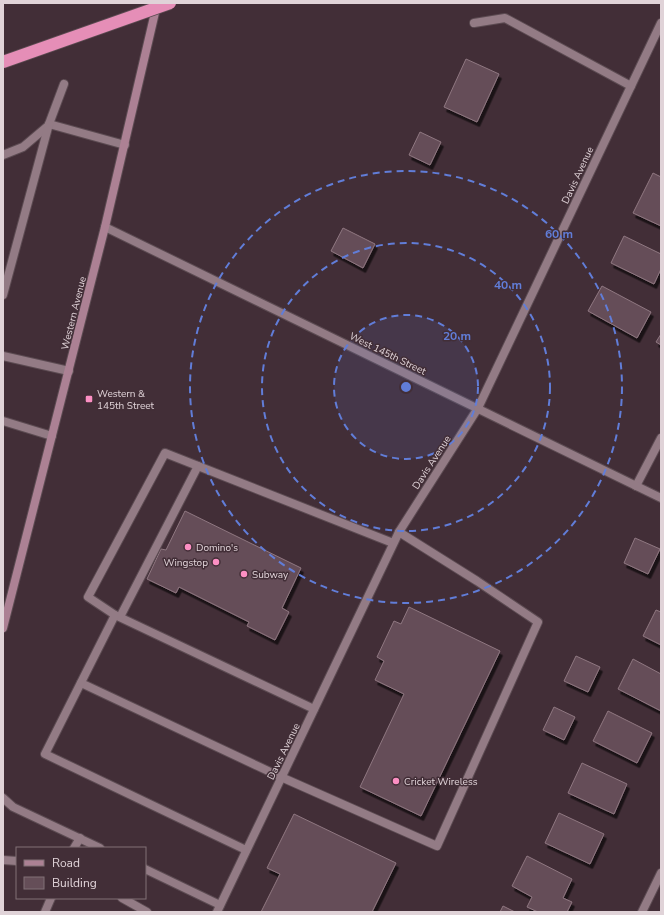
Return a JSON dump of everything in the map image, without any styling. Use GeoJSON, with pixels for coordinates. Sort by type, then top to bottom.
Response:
{"type":"FeatureCollection","features":[{"type":"Feature","properties":{"kind":"highway"},"geometry":{"type":"LineString","coordinates":[[3,62],[170,3]]}},
{"type":"Feature","properties":{"kind":"main road","name":"Western Avenue"},"geometry":{"type":"LineString","coordinates":[[4,622],[106,227],[158,3]]}},
{"type":"Feature","properties":{"kind":"street"},"geometry":{"type":"LineString","coordinates":[[474,23],[505,18],[631,86]]}},
{"type":"Feature","properties":{"kind":"street","name":"Davis Avenue"},"geometry":{"type":"LineString","coordinates":[[218,908],[399,532],[478,408],[661,23]]}},
{"type":"Feature","properties":{"kind":"street"},"geometry":{"type":"LineString","coordinates":[[3,295],[49,124],[64,84]]}},
{"type":"Feature","properties":{"kind":"street"},"geometry":{"type":"LineString","coordinates":[[49,124],[124,145]]}},
{"type":"Feature","properties":{"kind":"street"},"geometry":{"type":"LineString","coordinates":[[3,155],[23,147],[49,124]]}},
{"type":"Feature","properties":{"kind":"street","name":"West 145th Street"},"geometry":{"type":"LineString","coordinates":[[106,227],[661,498]]}},
{"type":"Feature","properties":{"kind":"street"},"geometry":{"type":"LineString","coordinates":[[3,356],[68,371]]}},
{"type":"Feature","properties":{"kind":"street"},"geometry":{"type":"LineString","coordinates":[[3,421],[52,436]]}},
{"type":"Feature","properties":{"kind":"street"},"geometry":{"type":"LineString","coordinates":[[636,486],[661,438]]}},
{"type":"Feature","properties":{"kind":"street"},"geometry":{"type":"LineString","coordinates":[[314,709],[118,616],[88,597],[165,453],[394,543]]}},
{"type":"Feature","properties":{"kind":"street"},"geometry":{"type":"LineString","coordinates":[[198,466],[81,683],[45,754],[246,850]]}},
{"type":"Feature","properties":{"kind":"street"},"geometry":{"type":"LineString","coordinates":[[81,683],[281,777],[437,846],[538,622],[477,581],[399,532]]}},
{"type":"Feature","properties":{"kind":"street"},"geometry":{"type":"LineString","coordinates":[[3,798],[13,807],[98,847]]}},
{"type":"Feature","properties":{"kind":"street"},"geometry":{"type":"LineString","coordinates":[[75,847],[80,838]]}},
{"type":"Feature","properties":{"kind":"street"},"geometry":{"type":"LineString","coordinates":[[3,860],[16,861]]}},
{"type":"Feature","properties":{"kind":"street"},"geometry":{"type":"LineString","coordinates":[[146,870],[218,908]]}},
{"type":"Feature","properties":{"kind":"street"},"geometry":{"type":"LineString","coordinates":[[642,912],[661,873]]}},
{"type":"Feature","properties":{"kind":"street"},"geometry":{"type":"LineString","coordinates":[[45,912],[51,899]]}},
{"type":"Feature","properties":{"kind":"street"},"geometry":{"type":"LineString","coordinates":[[124,899],[147,912]]}},
{"type":"Feature","properties":{"kind":"building"},"geometry":{"type":"Polygon","coordinates":[[[466,59],[499,74],[477,122],[444,107],[466,59]]]}},
{"type":"Feature","properties":{"kind":"building"},"geometry":{"type":"Polygon","coordinates":[[[420,132],[441,142],[430,165],[409,155],[420,132]]]}},
{"type":"Feature","properties":{"kind":"building"},"geometry":{"type":"Polygon","coordinates":[[[653,173],[661,177],[661,226],[633,213],[653,173]]]}},
{"type":"Feature","properties":{"kind":"building"},"geometry":{"type":"Polygon","coordinates":[[[343,228],[375,244],[363,268],[331,251],[343,228]]]}},
{"type":"Feature","properties":{"kind":"building"},"geometry":{"type":"Polygon","coordinates":[[[624,236],[661,254],[661,269],[654,284],[611,263],[624,236]]]}},
{"type":"Feature","properties":{"kind":"building"},"geometry":{"type":"Polygon","coordinates":[[[602,286],[651,312],[637,338],[588,311],[602,286]]]}},
{"type":"Feature","properties":{"kind":"building"},"geometry":{"type":"Polygon","coordinates":[[[661,334],[661,345],[656,342],[661,334]]]}},
{"type":"Feature","properties":{"kind":"building"},"geometry":{"type":"Polygon","coordinates":[[[185,511],[301,568],[282,608],[289,612],[275,640],[247,626],[249,622],[179,587],[176,593],[147,579],[161,549],[166,550],[185,511]]]}},
{"type":"Feature","properties":{"kind":"building"},"geometry":{"type":"Polygon","coordinates":[[[635,538],[660,549],[648,574],[624,563],[635,538]]]}},
{"type":"Feature","properties":{"kind":"building"},"geometry":{"type":"Polygon","coordinates":[[[409,607],[500,651],[421,816],[360,787],[404,694],[375,680],[384,661],[377,657],[394,621],[401,624],[409,607]]]}},
{"type":"Feature","properties":{"kind":"building"},"geometry":{"type":"Polygon","coordinates":[[[656,610],[661,612],[661,645],[643,636],[656,610]]]}},
{"type":"Feature","properties":{"kind":"building"},"geometry":{"type":"Polygon","coordinates":[[[576,656],[600,667],[588,692],[564,681],[576,656]]]}},
{"type":"Feature","properties":{"kind":"building"},"geometry":{"type":"Polygon","coordinates":[[[633,659],[661,674],[661,711],[618,689],[633,659]]]}},
{"type":"Feature","properties":{"kind":"building"},"geometry":{"type":"Polygon","coordinates":[[[554,707],[575,717],[564,740],[543,730],[554,707]]]}},
{"type":"Feature","properties":{"kind":"building"},"geometry":{"type":"Polygon","coordinates":[[[608,711],[652,733],[637,763],[593,741],[608,711]]]}},
{"type":"Feature","properties":{"kind":"building"},"geometry":{"type":"Polygon","coordinates":[[[582,763],[627,784],[614,814],[568,793],[582,763]]]}},
{"type":"Feature","properties":{"kind":"building"},"geometry":{"type":"Polygon","coordinates":[[[559,813],[604,834],[590,864],[545,843],[559,813]]]}},
{"type":"Feature","properties":{"kind":"building"},"geometry":{"type":"Polygon","coordinates":[[[294,814],[396,863],[372,912],[261,912],[280,874],[267,868],[294,814]]]}},
{"type":"Feature","properties":{"kind":"building"},"geometry":{"type":"Polygon","coordinates":[[[527,856],[572,879],[563,898],[572,902],[567,912],[538,912],[527,907],[532,897],[512,886],[527,856]]]}},
{"type":"Feature","properties":{"kind":"building"},"geometry":{"type":"Polygon","coordinates":[[[503,906],[515,912],[500,912],[503,906]]]}},
{"type":"Feature","properties":{"kind":"place","name":"Western & 145th Street"},"geometry":{"type":"Point","coordinates":[89,399]}},
{"type":"Feature","properties":{"kind":"place","name":"Domino's"},"geometry":{"type":"Point","coordinates":[188,547]}},
{"type":"Feature","properties":{"kind":"place","name":"Wingstop"},"geometry":{"type":"Point","coordinates":[216,562]}},
{"type":"Feature","properties":{"kind":"place","name":"Subway"},"geometry":{"type":"Point","coordinates":[244,574]}},
{"type":"Feature","properties":{"kind":"place","name":"Cricket Wireless"},"geometry":{"type":"Point","coordinates":[396,781]}}]}
